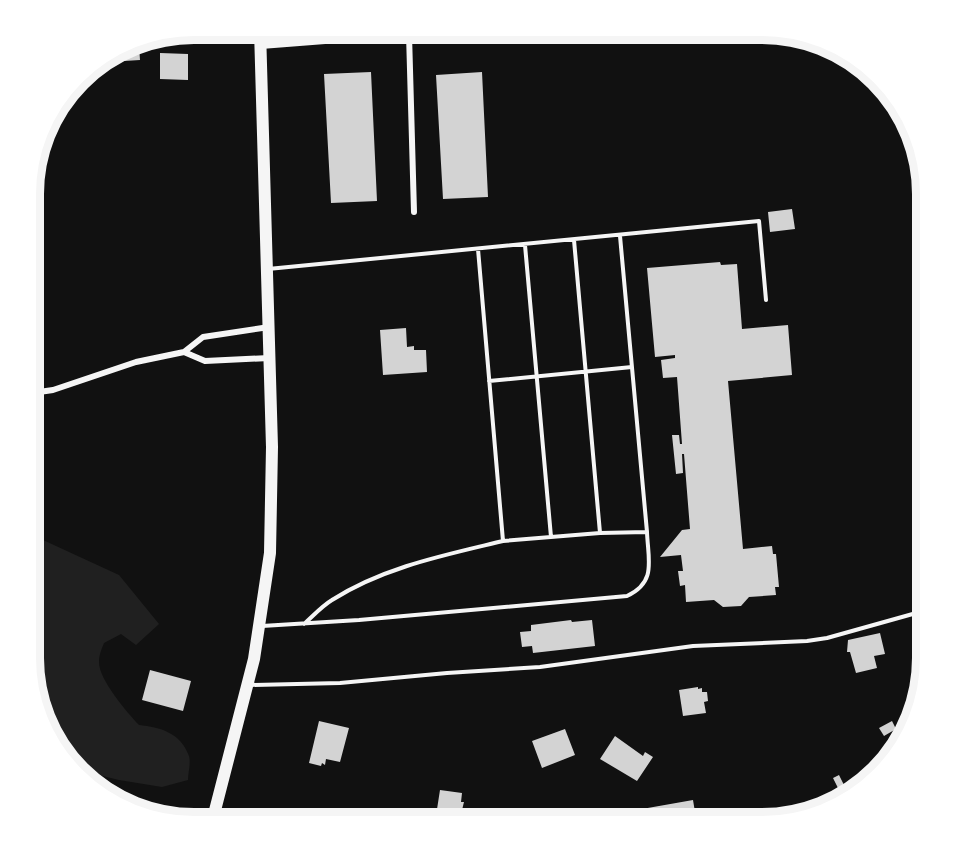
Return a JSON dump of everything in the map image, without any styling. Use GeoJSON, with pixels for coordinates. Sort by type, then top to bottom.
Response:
{"type":"FeatureCollection","features":[{"type":"Feature","properties":{"kind":"main road"},"geometry":{"type":"LineString","coordinates":[[215,812],[249,685],[260,626],[271,518],[272,447],[261,40]]}},
{"type":"Feature","properties":{"kind":"street"},"geometry":{"type":"LineString","coordinates":[[261,46],[333,40]]}},
{"type":"Feature","properties":{"kind":"street"},"geometry":{"type":"LineString","coordinates":[[410,40],[414,212]]}},
{"type":"Feature","properties":{"kind":"street"},"geometry":{"type":"LineString","coordinates":[[40,392],[53,390],[136,362],[184,352],[203,337],[269,327]]}},
{"type":"Feature","properties":{"kind":"street"},"geometry":{"type":"LineString","coordinates":[[184,352],[205,361],[269,358]]}},
{"type":"Feature","properties":{"kind":"lane"},"geometry":{"type":"LineString","coordinates":[[267,269],[759,221],[766,300]]}},
{"type":"Feature","properties":{"kind":"lane"},"geometry":{"type":"LineString","coordinates":[[260,626],[303,625],[627,596],[645,584],[649,574],[646,532],[620,236]]}},
{"type":"Feature","properties":{"kind":"lane"},"geometry":{"type":"LineString","coordinates":[[574,240],[600,533]]}},
{"type":"Feature","properties":{"kind":"lane"},"geometry":{"type":"LineString","coordinates":[[525,245],[551,537]]}},
{"type":"Feature","properties":{"kind":"lane"},"geometry":{"type":"LineString","coordinates":[[478,249],[503,541]]}},
{"type":"Feature","properties":{"kind":"lane"},"geometry":{"type":"LineString","coordinates":[[489,381],[632,367]]}},
{"type":"Feature","properties":{"kind":"lane"},"geometry":{"type":"LineString","coordinates":[[303,625],[332,600],[375,578],[412,564],[503,541],[600,533],[646,532]]}},
{"type":"Feature","properties":{"kind":"lane"},"geometry":{"type":"LineString","coordinates":[[249,685],[340,683],[447,673],[540,668],[693,645],[807,641],[827,638],[916,613]]}},
{"type":"Feature","properties":{"kind":"shaded area"},"geometry":{"type":"Polygon","coordinates":[[[41,540],[119,575],[159,624],[136,645],[121,634],[104,643],[99,661],[100,668],[114,695],[139,725],[155,727],[181,742],[190,759],[188,780],[162,787],[94,774],[79,759],[56,726],[49,707],[43,687],[41,667],[41,540]]]}},
{"type":"Feature","properties":{"kind":"building"},"geometry":{"type":"Polygon","coordinates":[[[139,51],[140,60],[124,61],[124,58],[139,51]]]}},
{"type":"Feature","properties":{"kind":"building"},"geometry":{"type":"Polygon","coordinates":[[[160,53],[188,54],[188,80],[160,79],[160,53]]]}},
{"type":"Feature","properties":{"kind":"building"},"geometry":{"type":"Polygon","coordinates":[[[371,72],[377,201],[331,203],[324,74],[371,72]]]}},
{"type":"Feature","properties":{"kind":"building"},"geometry":{"type":"Polygon","coordinates":[[[482,72],[488,197],[443,199],[436,75],[482,72]]]}},
{"type":"Feature","properties":{"kind":"building"},"geometry":{"type":"Polygon","coordinates":[[[792,209],[795,229],[770,232],[768,212],[792,209]]]}},
{"type":"Feature","properties":{"kind":"building"},"geometry":{"type":"Polygon","coordinates":[[[720,262],[721,265],[737,264],[742,329],[788,325],[792,375],[728,381],[743,549],[772,546],[773,554],[776,554],[779,587],[775,587],[776,595],[749,597],[741,606],[723,607],[714,600],[686,602],[685,585],[680,586],[678,571],[683,571],[681,555],[660,557],[682,530],[690,529],[684,454],[682,454],[683,473],[676,474],[672,435],[679,435],[680,444],[682,444],[677,377],[663,378],[661,360],[675,358],[675,355],[655,357],[647,268],[720,262]]]}},
{"type":"Feature","properties":{"kind":"building"},"geometry":{"type":"Polygon","coordinates":[[[406,328],[407,347],[414,346],[414,350],[426,350],[427,372],[383,375],[380,330],[406,328]]]}},
{"type":"Feature","properties":{"kind":"building"},"geometry":{"type":"Polygon","coordinates":[[[571,620],[572,622],[592,620],[595,646],[533,653],[532,646],[522,647],[520,632],[531,631],[531,625],[571,620]]]}},
{"type":"Feature","properties":{"kind":"building"},"geometry":{"type":"Polygon","coordinates":[[[880,633],[885,654],[874,656],[877,668],[856,673],[850,652],[847,652],[848,640],[880,633]]]}},
{"type":"Feature","properties":{"kind":"building"},"geometry":{"type":"Polygon","coordinates":[[[150,670],[191,681],[183,711],[142,700],[150,670]]]}},
{"type":"Feature","properties":{"kind":"building"},"geometry":{"type":"Polygon","coordinates":[[[698,687],[698,689],[702,688],[702,692],[707,692],[708,701],[704,702],[706,713],[683,716],[679,690],[698,687]]]}},
{"type":"Feature","properties":{"kind":"building"},"geometry":{"type":"Polygon","coordinates":[[[319,721],[349,728],[340,762],[326,759],[325,765],[322,763],[321,766],[309,763],[319,721]]]}},
{"type":"Feature","properties":{"kind":"building"},"geometry":{"type":"Polygon","coordinates":[[[892,721],[896,729],[884,736],[879,728],[892,721]]]}},
{"type":"Feature","properties":{"kind":"building"},"geometry":{"type":"Polygon","coordinates":[[[565,729],[575,755],[542,768],[532,741],[565,729]]]}},
{"type":"Feature","properties":{"kind":"building"},"geometry":{"type":"Polygon","coordinates":[[[615,736],[643,756],[645,752],[653,757],[637,781],[600,759],[615,736]]]}},
{"type":"Feature","properties":{"kind":"building"},"geometry":{"type":"Polygon","coordinates":[[[839,775],[844,785],[838,788],[833,778],[839,775]]]}},
{"type":"Feature","properties":{"kind":"building"},"geometry":{"type":"Polygon","coordinates":[[[440,790],[462,793],[461,802],[464,802],[462,812],[437,812],[440,790]]]}},
{"type":"Feature","properties":{"kind":"building"},"geometry":{"type":"Polygon","coordinates":[[[693,800],[695,811],[643,811],[642,809],[693,800]]]}}]}
